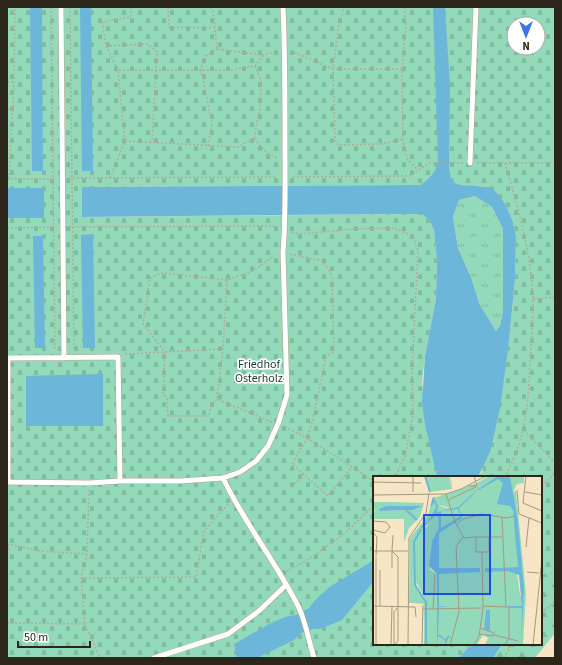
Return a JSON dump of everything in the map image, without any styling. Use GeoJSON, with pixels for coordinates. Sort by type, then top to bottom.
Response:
{"type":"FeatureCollection","features":[{"type":"Feature","properties":{"kind":"lane"},"geometry":{"type":"LineString","coordinates":[[61,7],[64,358]]}},
{"type":"Feature","properties":{"kind":"lane"},"geometry":{"type":"LineString","coordinates":[[120,481],[118,357],[8,358],[7,482],[89,483],[120,481],[180,481],[223,478],[240,472],[256,461],[268,446],[278,424],[287,394],[283,252],[285,220],[285,48],[283,7]]}},
{"type":"Feature","properties":{"kind":"lane"},"geometry":{"type":"LineString","coordinates":[[470,163],[476,7]]}},
{"type":"Feature","properties":{"kind":"lane"},"geometry":{"type":"LineString","coordinates":[[223,478],[233,499],[281,575],[300,609],[314,658]]}},
{"type":"Feature","properties":{"kind":"lane"},"geometry":{"type":"LineString","coordinates":[[154,658],[228,634],[260,610],[286,585]]}},
{"type":"Feature","properties":{"kind":"path"},"geometry":{"type":"LineString","coordinates":[[15,7],[13,109],[8,145],[8,179],[285,179],[410,176],[429,163],[555,163]]}},
{"type":"Feature","properties":{"kind":"path"},"geometry":{"type":"LineString","coordinates":[[51,7],[55,358]]}},
{"type":"Feature","properties":{"kind":"path"},"geometry":{"type":"LineString","coordinates":[[70,7],[74,358]]}},
{"type":"Feature","properties":{"kind":"path"},"geometry":{"type":"LineString","coordinates":[[110,178],[125,141],[118,70],[106,46],[102,22],[131,17],[131,7]]}},
{"type":"Feature","properties":{"kind":"path"},"geometry":{"type":"LineString","coordinates":[[168,7],[169,27],[214,28]]}},
{"type":"Feature","properties":{"kind":"path"},"geometry":{"type":"LineString","coordinates":[[404,7],[406,23],[402,69],[403,139],[407,159],[418,170]]}},
{"type":"Feature","properties":{"kind":"path"},"geometry":{"type":"LineString","coordinates":[[106,46],[148,44],[157,52],[152,142]]}},
{"type":"Feature","properties":{"kind":"path"},"geometry":{"type":"LineString","coordinates":[[208,146],[212,124],[201,69],[206,56],[217,48]]}},
{"type":"Feature","properties":{"kind":"path"},"geometry":{"type":"LineString","coordinates":[[118,70],[229,70],[256,66],[264,55]]}},
{"type":"Feature","properties":{"kind":"path"},"geometry":{"type":"LineString","coordinates":[[254,138],[260,108],[261,80],[256,66]]}},
{"type":"Feature","properties":{"kind":"path"},"geometry":{"type":"LineString","coordinates":[[402,69],[333,69],[335,140],[338,145],[381,144],[403,139]]}},
{"type":"Feature","properties":{"kind":"path"},"geometry":{"type":"LineString","coordinates":[[7,82],[14,82]]}},
{"type":"Feature","properties":{"kind":"path"},"geometry":{"type":"LineString","coordinates":[[7,110],[13,109]]}},
{"type":"Feature","properties":{"kind":"path"},"geometry":{"type":"LineString","coordinates":[[254,138],[266,152],[274,157],[285,159]]}},
{"type":"Feature","properties":{"kind":"path"},"geometry":{"type":"LineString","coordinates":[[125,141],[208,146],[238,146],[254,138]]}},
{"type":"Feature","properties":{"kind":"path"},"geometry":{"type":"LineString","coordinates":[[505,163],[522,221],[533,299],[530,374],[524,430],[513,460],[505,476]]}},
{"type":"Feature","properties":{"kind":"path"},"geometry":{"type":"LineString","coordinates":[[227,280],[223,349],[216,398],[211,405],[209,416],[168,416],[167,399],[163,394],[165,352],[143,324],[150,278],[161,273],[227,280],[253,271],[272,256],[283,252],[323,261],[332,276],[334,352],[326,356],[313,419],[307,438],[292,464],[328,496],[352,467]]}},
{"type":"Feature","properties":{"kind":"path"},"geometry":{"type":"LineString","coordinates":[[533,299],[555,297]]}},
{"type":"Feature","properties":{"kind":"path"},"geometry":{"type":"LineString","coordinates":[[118,357],[126,353],[223,349]]}},
{"type":"Feature","properties":{"kind":"path"},"geometry":{"type":"LineString","coordinates":[[216,398],[307,438],[373,480]]}},
{"type":"Feature","properties":{"kind":"path"},"geometry":{"type":"LineString","coordinates":[[524,430],[555,463]]}},
{"type":"Feature","properties":{"kind":"path"},"geometry":{"type":"LineString","coordinates":[[542,485],[555,473]]}},
{"type":"Feature","properties":{"kind":"path"},"geometry":{"type":"LineString","coordinates":[[292,487],[304,474]]}},
{"type":"Feature","properties":{"kind":"path"},"geometry":{"type":"LineString","coordinates":[[89,483],[88,554],[81,578],[85,624],[100,658]]}},
{"type":"Feature","properties":{"kind":"path"},"geometry":{"type":"LineString","coordinates":[[81,578],[196,577],[204,531],[233,499]]}},
{"type":"Feature","properties":{"kind":"path"},"geometry":{"type":"LineString","coordinates":[[281,575],[309,559],[344,534],[373,506]]}},
{"type":"Feature","properties":{"kind":"path"},"geometry":{"type":"LineString","coordinates":[[7,570],[7,544],[40,551],[88,554]]}},
{"type":"Feature","properties":{"kind":"path"},"geometry":{"type":"LineString","coordinates":[[542,612],[555,602]]}},
{"type":"Feature","properties":{"kind":"path"},"geometry":{"type":"LineString","coordinates":[[7,623],[85,624]]}},
{"type":"Feature","properties":{"kind":"path"},"geometry":{"type":"LineString","coordinates":[[504,658],[511,645]]}},
{"type":"Feature","properties":{"kind":"green space","name":"Friedhof Osterholz"},"geometry":{"type":"Polygon","coordinates":[[[7,7],[555,7],[555,566],[542,575],[542,476],[479,476],[482,471],[509,341],[515,279],[516,236],[513,222],[506,205],[489,187],[462,185],[453,182],[450,177],[449,166],[435,172],[420,185],[82,187],[82,217],[422,214],[429,220],[434,230],[437,262],[436,299],[425,356],[422,382],[437,476],[373,476],[373,645],[482,645],[474,658],[7,658],[7,218],[44,218],[43,188],[7,188],[7,7]]]}},
{"type":"Feature","properties":{"kind":"green space"},"geometry":{"type":"Polygon","coordinates":[[[475,196],[492,207],[503,229],[503,310],[500,326],[496,331],[479,303],[472,280],[458,248],[453,217],[459,200],[475,196]]]}},
{"type":"Feature","properties":{"kind":"green space"},"geometry":{"type":"Polygon","coordinates":[[[555,566],[555,633],[535,658],[474,658],[482,645],[542,645],[542,575],[555,566]]]}},
{"type":"Feature","properties":{"kind":"water"},"geometry":{"type":"Polygon","coordinates":[[[30,7],[42,7],[43,171],[32,171],[30,7]]]}},
{"type":"Feature","properties":{"kind":"water"},"geometry":{"type":"Polygon","coordinates":[[[80,7],[91,7],[93,171],[82,171],[80,7]]]}},
{"type":"Feature","properties":{"kind":"water"},"geometry":{"type":"Polygon","coordinates":[[[433,7],[445,7],[450,86],[449,166],[451,179],[455,183],[461,185],[489,187],[496,192],[506,205],[513,222],[516,236],[515,279],[500,409],[490,452],[478,476],[437,476],[425,424],[422,403],[425,356],[436,299],[437,262],[434,230],[429,220],[422,214],[82,217],[82,187],[420,185],[435,171],[438,164],[433,7]],[[475,196],[459,200],[453,217],[458,248],[472,280],[479,303],[496,331],[500,326],[503,310],[503,229],[492,207],[475,196]]]}},
{"type":"Feature","properties":{"kind":"water"},"geometry":{"type":"Polygon","coordinates":[[[7,188],[44,188],[44,218],[7,218],[7,188]]]}},
{"type":"Feature","properties":{"kind":"water"},"geometry":{"type":"Polygon","coordinates":[[[93,234],[95,348],[83,348],[81,235],[93,234]]]}},
{"type":"Feature","properties":{"kind":"water"},"geometry":{"type":"Polygon","coordinates":[[[33,236],[43,236],[45,348],[35,348],[33,236]]]}},
{"type":"Feature","properties":{"kind":"water"},"geometry":{"type":"Polygon","coordinates":[[[103,374],[103,426],[26,426],[26,376],[103,374]]]}},
{"type":"Feature","properties":{"kind":"water"},"geometry":{"type":"Polygon","coordinates":[[[373,561],[373,582],[342,620],[320,629],[313,629],[301,633],[294,640],[257,658],[237,658],[234,644],[271,623],[285,617],[296,615],[309,608],[317,598],[331,586],[373,561]]]}},
{"type":"Feature","properties":{"kind":"water"},"geometry":{"type":"Polygon","coordinates":[[[475,645],[501,645],[493,658],[459,658],[468,648],[475,645]]]}}]}
